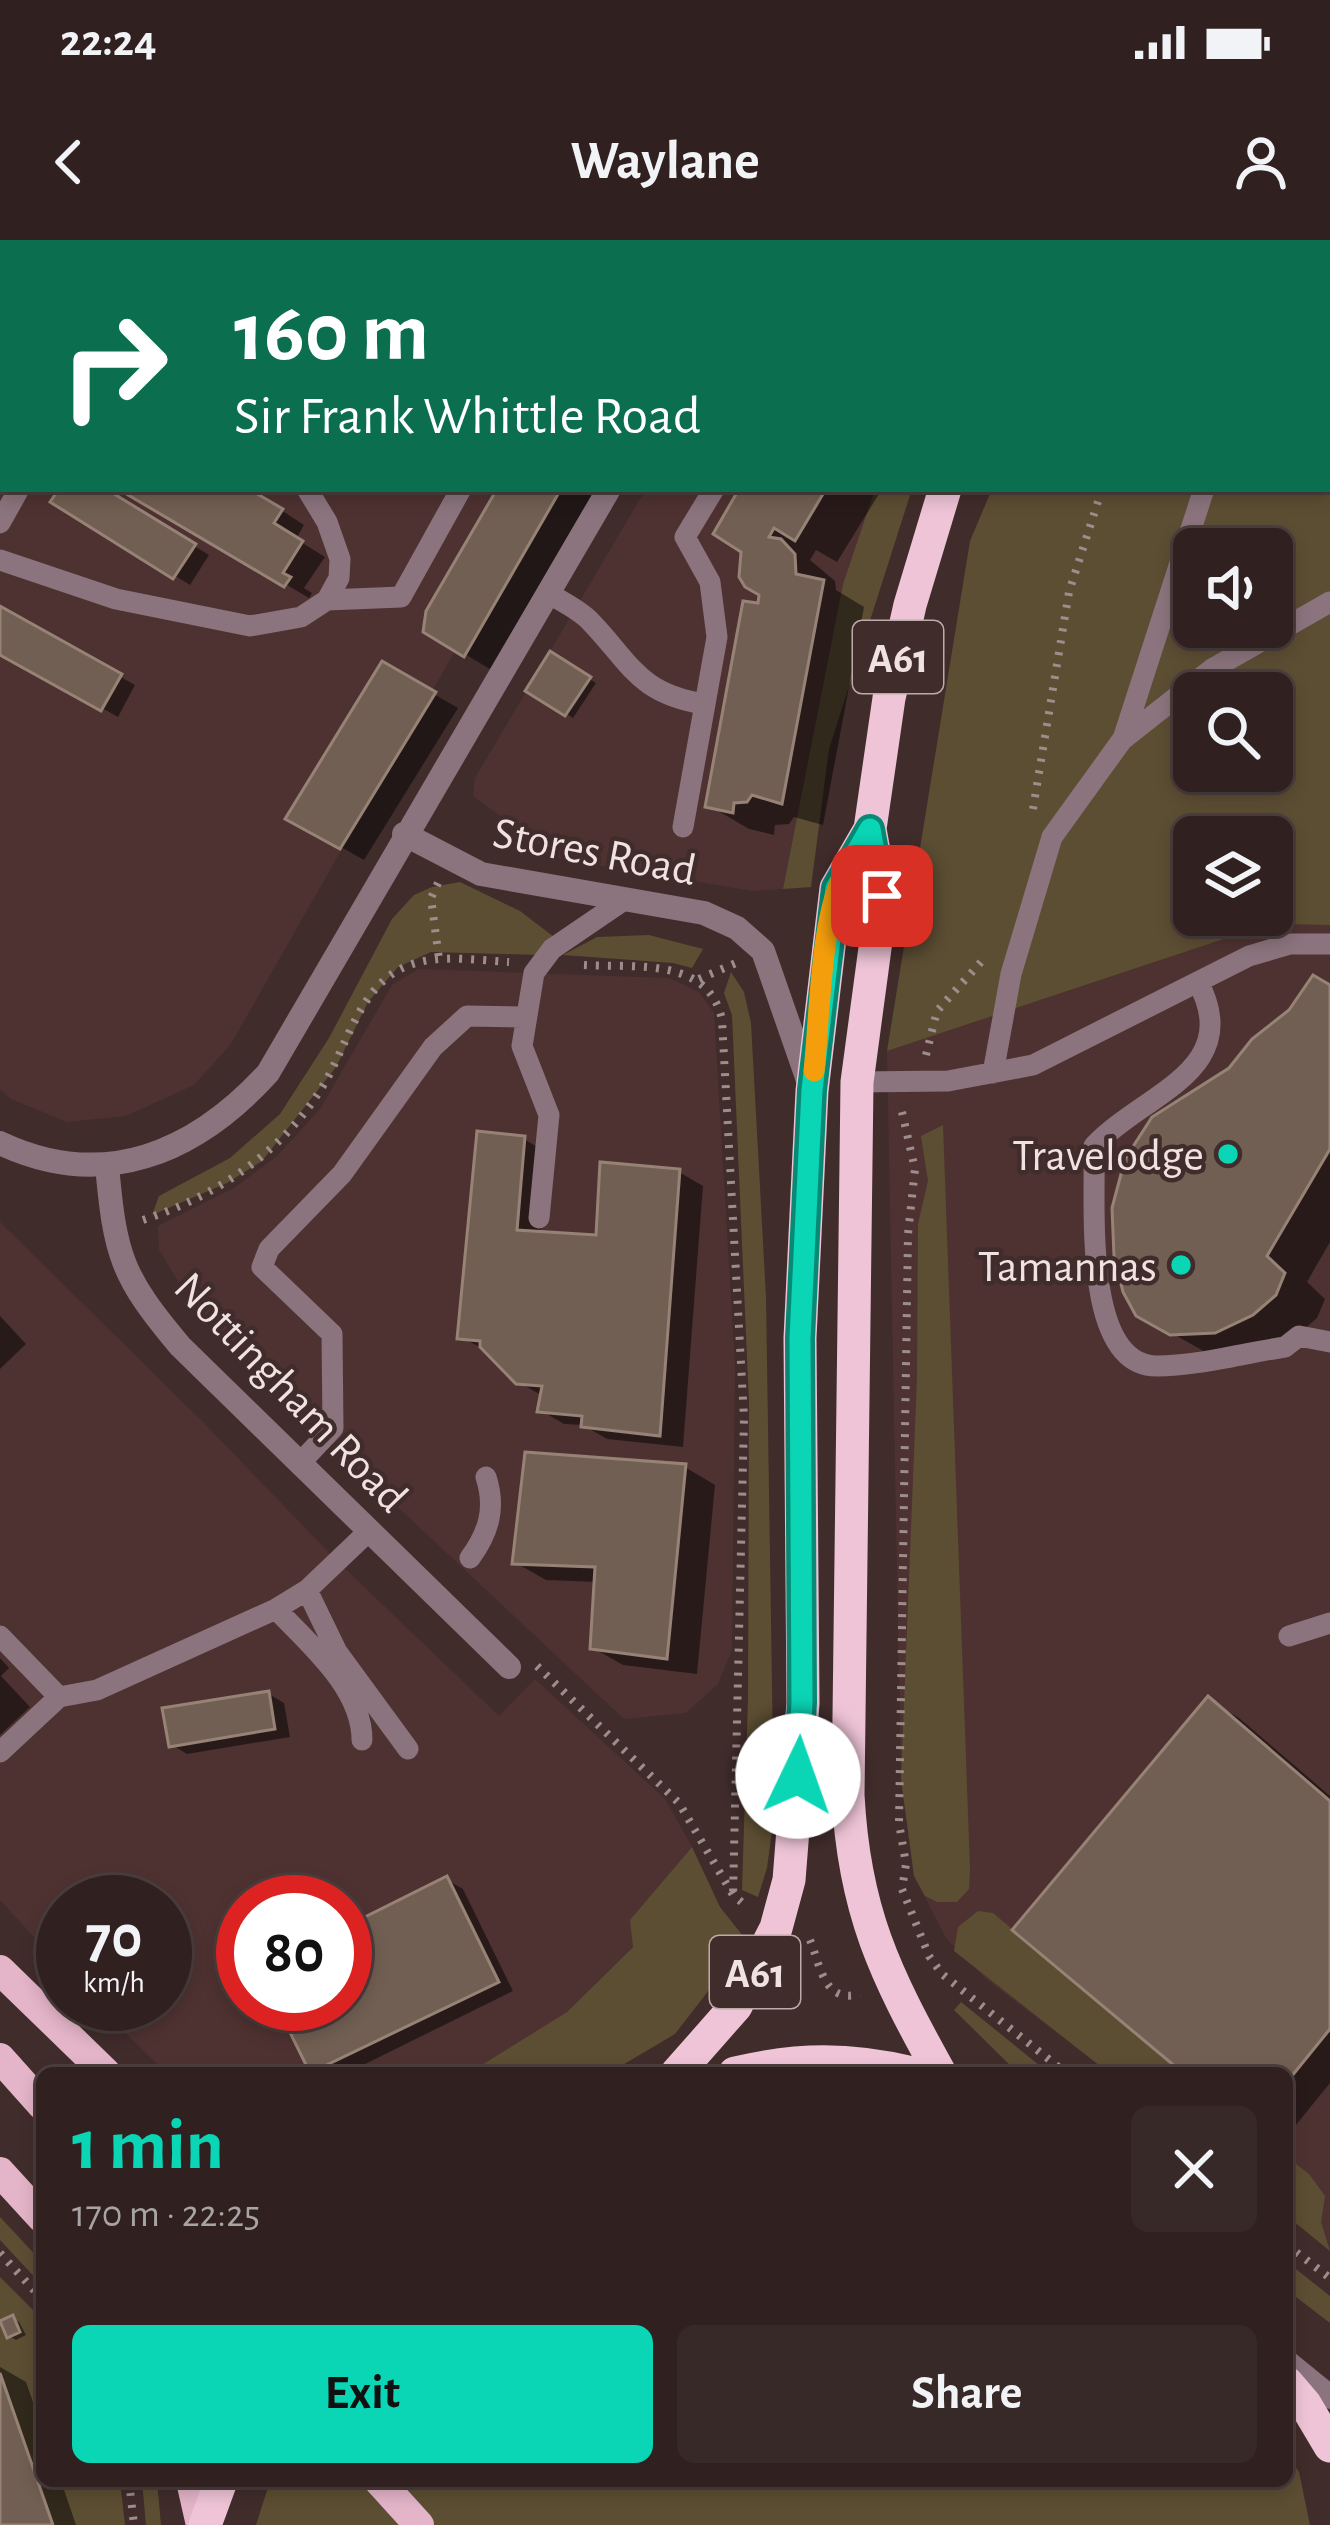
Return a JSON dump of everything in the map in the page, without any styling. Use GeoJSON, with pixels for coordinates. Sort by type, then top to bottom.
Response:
{"type":"FeatureCollection","features":[{"type":"Feature","properties":{"kind":"highway","name":"A61"},"geometry":{"type":"LineString","coordinates":[[937,2067],[890,1980],[863,1912],[850,1849],[848,1796],[857,1082],[882,896],[870,829],[889,698],[910,604],[944,492]]}},
{"type":"Feature","properties":{"kind":"highway","name":"A61"},"geometry":{"type":"LineString","coordinates":[[682,2067],[736,2006],[776,1928],[794,1850],[802,1702],[800,1338],[812,1090],[836,888],[870,829]]}},
{"type":"Feature","properties":{"kind":"highway"},"geometry":{"type":"LineString","coordinates":[[760,2067],[820,2059],[874,2067]]}},
{"type":"Feature","properties":{"kind":"highway"},"geometry":{"type":"LineString","coordinates":[[1293,2390],[1330,2446]]}},
{"type":"Feature","properties":{"kind":"highway"},"geometry":{"type":"LineString","coordinates":[[203,2525],[218,2487]]}},
{"type":"Feature","properties":{"kind":"main road"},"geometry":{"type":"LineString","coordinates":[[0,1970],[100,2067]]}},
{"type":"Feature","properties":{"kind":"main road"},"geometry":{"type":"LineString","coordinates":[[0,2058],[36,2098]]}},
{"type":"Feature","properties":{"kind":"main road"},"geometry":{"type":"LineString","coordinates":[[0,2172],[36,2211]]}},
{"type":"Feature","properties":{"kind":"main road"},"geometry":{"type":"LineString","coordinates":[[192,2487],[203,2525]]}},
{"type":"Feature","properties":{"kind":"main road"},"geometry":{"type":"LineString","coordinates":[[385,2487],[419,2525]]}},
{"type":"Feature","properties":{"kind":"street","name":"Stores Road"},"geometry":{"type":"LineString","coordinates":[[107,1165],[167,1150],[208,1128],[238,1106],[268,1073],[607,492]]}},
{"type":"Feature","properties":{"kind":"street","name":"Stores Road"},"geometry":{"type":"LineString","coordinates":[[404,834],[481,874],[704,913],[737,928],[763,951],[812,1090]]}},
{"type":"Feature","properties":{"kind":"street"},"geometry":{"type":"LineString","coordinates":[[0,1143],[62,1164],[107,1165]]}},
{"type":"Feature","properties":{"kind":"street","name":"Nottingham Road"},"geometry":{"type":"LineString","coordinates":[[107,1165],[112,1230],[128,1277],[180,1346],[509,1667]]}},
{"type":"Feature","properties":{"kind":"street"},"geometry":{"type":"LineString","coordinates":[[1293,2366],[1327,2392]]}},
{"type":"Feature","properties":{"kind":"lane"},"geometry":{"type":"LineString","coordinates":[[0,523],[17,492]]}},
{"type":"Feature","properties":{"kind":"lane"},"geometry":{"type":"LineString","coordinates":[[0,560],[116,599],[250,626],[301,617],[327,600],[339,578],[340,559],[327,522],[309,492]]}},
{"type":"Feature","properties":{"kind":"lane"},"geometry":{"type":"LineString","coordinates":[[327,600],[401,597],[459,492]]}},
{"type":"Feature","properties":{"kind":"lane"},"geometry":{"type":"LineString","coordinates":[[683,827],[718,637],[710,582],[685,537],[712,492]]}},
{"type":"Feature","properties":{"kind":"lane"},"geometry":{"type":"LineString","coordinates":[[1122,740],[1203,492]]}},
{"type":"Feature","properties":{"kind":"lane"},"geometry":{"type":"LineString","coordinates":[[548,593],[586,616],[634,675],[673,699],[704,704]]}},
{"type":"Feature","properties":{"kind":"lane"},"geometry":{"type":"LineString","coordinates":[[994,1072],[1010,974],[1052,837],[1122,740],[1212,669],[1330,602]]}},
{"type":"Feature","properties":{"kind":"lane"},"geometry":{"type":"LineString","coordinates":[[539,1218],[549,1115],[521,1046],[524,1017],[540,963],[578,928],[624,899]]}},
{"type":"Feature","properties":{"kind":"lane"},"geometry":{"type":"LineString","coordinates":[[857,1082],[948,1082],[1033,1065],[1273,948],[1330,944]]}},
{"type":"Feature","properties":{"kind":"lane"},"geometry":{"type":"LineString","coordinates":[[1198,982],[1214,1025],[1208,1050],[1094,1147],[1101,1309],[1114,1343],[1128,1356],[1153,1367],[1285,1347],[1299,1336],[1330,1342]]}},
{"type":"Feature","properties":{"kind":"lane"},"geometry":{"type":"LineString","coordinates":[[299,1463],[333,1428],[332,1334],[262,1267],[269,1249],[342,1174],[433,1047],[467,1016],[524,1017]]}},
{"type":"Feature","properties":{"kind":"lane"},"geometry":{"type":"LineString","coordinates":[[470,1558],[488,1534],[492,1496],[486,1477]]}},
{"type":"Feature","properties":{"kind":"lane"},"geometry":{"type":"LineString","coordinates":[[0,1751],[59,1697],[97,1690],[276,1610],[308,1590],[368,1531]]}},
{"type":"Feature","properties":{"kind":"lane"},"geometry":{"type":"LineString","coordinates":[[308,1590],[337,1652],[407,1750]]}},
{"type":"Feature","properties":{"kind":"lane"},"geometry":{"type":"LineString","coordinates":[[276,1610],[352,1697],[362,1724],[362,1740]]}},
{"type":"Feature","properties":{"kind":"lane"},"geometry":{"type":"LineString","coordinates":[[1289,1636],[1330,1623]]}},
{"type":"Feature","properties":{"kind":"lane"},"geometry":{"type":"LineString","coordinates":[[0,1636],[59,1697]]}},
{"type":"Feature","properties":{"kind":"path"},"geometry":{"type":"LineString","coordinates":[[1030,824],[1069,592],[1101,492]]}},
{"type":"Feature","properties":{"kind":"path"},"geometry":{"type":"LineString","coordinates":[[450,860],[431,898],[439,959],[668,970],[698,980],[717,997],[744,1418],[733,1895]]}},
{"type":"Feature","properties":{"kind":"path"},"geometry":{"type":"LineString","coordinates":[[986,957],[937,1011],[926,1057],[909,1083],[901,1116],[915,1169],[908,1234],[899,1823],[905,1864],[902,1889],[929,1956],[958,1989],[1058,2067]]}},
{"type":"Feature","properties":{"kind":"path"},"geometry":{"type":"LineString","coordinates":[[509,1667],[538,1666],[648,1771],[679,1803],[733,1895],[776,1928],[810,1940],[825,1982],[835,1995],[852,1997],[929,1956]]}},
{"type":"Feature","properties":{"kind":"path"},"geometry":{"type":"LineString","coordinates":[[1293,2250],[1330,2278]]}},
{"type":"Feature","properties":{"kind":"path"},"geometry":{"type":"LineString","coordinates":[[0,2253],[36,2292]]}},
{"type":"Feature","properties":{"kind":"path"},"geometry":{"type":"LineString","coordinates":[[130,2487],[134,2525]]}},
{"type":"Feature","properties":{"kind":"shaded area"},"geometry":{"type":"Polygon","coordinates":[[[0,492],[545,492],[231,1044],[194,1085],[126,1116],[67,1122],[11,1099],[0,1089],[0,492]]]}},
{"type":"Feature","properties":{"kind":"shaded area"},"geometry":{"type":"Polygon","coordinates":[[[644,492],[874,492],[843,584],[783,889],[752,891],[560,859],[473,796],[475,778],[644,492]]]}},
{"type":"Feature","properties":{"kind":"shaded area"},"geometry":{"type":"Polygon","coordinates":[[[874,492],[911,492],[829,749],[811,887],[783,889],[843,584],[874,492]]]}},
{"type":"Feature","properties":{"kind":"shaded area"},"geometry":{"type":"Polygon","coordinates":[[[991,492],[1330,492],[1330,925],[1293,924],[1293,816],[1173,816],[1173,936],[1233,936],[887,1051],[970,541],[991,492]]]}},
{"type":"Feature","properties":{"kind":"shaded area"},"geometry":{"type":"Polygon","coordinates":[[[460,882],[520,911],[554,937],[540,955],[431,952],[398,967],[368,1002],[336,1067],[262,1161],[227,1183],[152,1215],[159,1196],[230,1158],[280,1114],[329,1038],[392,919],[414,895],[460,882]]]}},
{"type":"Feature","properties":{"kind":"shaded area"},"geometry":{"type":"Polygon","coordinates":[[[1293,924],[1330,925],[1330,2251],[1293,2221],[1293,2067],[1101,2067],[985,1978],[946,1938],[914,1876],[901,1779],[887,1051],[1233,936],[1293,936],[1293,924]]]}},
{"type":"Feature","properties":{"kind":"shaded area"},"geometry":{"type":"Polygon","coordinates":[[[649,935],[703,949],[692,968],[563,955],[597,937],[649,935]]]}},
{"type":"Feature","properties":{"kind":"shaded area"},"geometry":{"type":"Polygon","coordinates":[[[418,969],[669,978],[699,992],[714,1013],[735,1365],[732,1650],[718,1684],[686,1713],[624,1719],[357,1469],[189,1299],[159,1250],[158,1226],[234,1188],[276,1157],[320,1109],[392,985],[418,969]]]}},
{"type":"Feature","properties":{"kind":"shaded area"},"geometry":{"type":"Polygon","coordinates":[[[731,972],[744,992],[751,1023],[766,1297],[774,1816],[758,1897],[742,1890],[749,1403],[732,1015],[724,993],[731,972]]]}},
{"type":"Feature","properties":{"kind":"shaded area"},"geometry":{"type":"Polygon","coordinates":[[[943,1125],[970,1869],[969,1889],[957,1902],[937,1902],[925,1896],[914,1876],[901,1779],[917,1378],[918,1224],[928,1181],[921,1136],[943,1125]]]}},
{"type":"Feature","properties":{"kind":"shaded area"},"geometry":{"type":"Polygon","coordinates":[[[0,1222],[338,1562],[499,1716],[535,1679],[665,1799],[692,1847],[631,1920],[633,1946],[567,2012],[482,2067],[160,2067],[123,2031],[192,2031],[192,1875],[36,1875],[36,1939],[0,1900],[0,1222]]]}},
{"type":"Feature","properties":{"kind":"shaded area"},"geometry":{"type":"Polygon","coordinates":[[[692,1847],[720,1907],[743,1936],[733,1959],[675,2034],[619,2067],[479,2067],[567,2012],[633,1947],[630,1920],[692,1847]]]}},
{"type":"Feature","properties":{"kind":"shaded area"},"geometry":{"type":"Polygon","coordinates":[[[978,1911],[993,1913],[1176,2067],[1101,2067],[954,1951],[958,1927],[978,1911]]]}},
{"type":"Feature","properties":{"kind":"shaded area"},"geometry":{"type":"Polygon","coordinates":[[[961,2002],[1042,2067],[1012,2067],[954,2010],[961,2002]]]}},
{"type":"Feature","properties":{"kind":"shaded area"},"geometry":{"type":"Polygon","coordinates":[[[1293,2162],[1325,2196],[1321,2222],[1330,2251],[1293,2221],[1293,2162]]]}},
{"type":"Feature","properties":{"kind":"shaded area"},"geometry":{"type":"Polygon","coordinates":[[[0,2217],[36,2256],[36,2279],[0,2240],[0,2217]]]}},
{"type":"Feature","properties":{"kind":"shaded area"},"geometry":{"type":"Polygon","coordinates":[[[1293,2267],[1330,2296],[1330,2323],[1293,2295],[1293,2267]]]}},
{"type":"Feature","properties":{"kind":"shaded area"},"geometry":{"type":"Polygon","coordinates":[[[0,2277],[36,2313],[36,2476],[0,2373],[0,2277]]]}},
{"type":"Feature","properties":{"kind":"shaded area"},"geometry":{"type":"Polygon","coordinates":[[[1293,2463],[1310,2525],[256,2525],[268,2487],[1293,2487],[1293,2463]]]}},
{"type":"Feature","properties":{"kind":"shaded area"},"geometry":{"type":"Polygon","coordinates":[[[40,2487],[121,2487],[125,2525],[53,2525],[40,2487]]]}},
{"type":"Feature","properties":{"kind":"shaded area"},"geometry":{"type":"Polygon","coordinates":[[[143,2487],[158,2487],[161,2525],[146,2525],[143,2487]]]}},
{"type":"Feature","properties":{"kind":"building"},"geometry":{"type":"Polygon","coordinates":[[[57,492],[111,492],[196,544],[173,579],[50,502],[57,492]]]}},
{"type":"Feature","properties":{"kind":"building"},"geometry":{"type":"Polygon","coordinates":[[[123,492],[254,492],[283,509],[274,523],[303,541],[283,573],[291,577],[284,587],[123,492]]]}},
{"type":"Feature","properties":{"kind":"building"},"geometry":{"type":"Polygon","coordinates":[[[495,492],[559,492],[464,657],[423,632],[426,611],[495,492]]]}},
{"type":"Feature","properties":{"kind":"building"},"geometry":{"type":"Polygon","coordinates":[[[737,492],[824,492],[795,541],[774,528],[769,537],[781,539],[795,554],[796,574],[824,580],[782,804],[752,795],[747,802],[734,803],[733,813],[705,807],[743,601],[758,603],[759,595],[739,577],[741,552],[713,534],[737,492]]]}},
{"type":"Feature","properties":{"kind":"building"},"geometry":{"type":"Polygon","coordinates":[[[0,606],[122,674],[101,711],[0,655],[0,606]]]}},
{"type":"Feature","properties":{"kind":"building"},"geometry":{"type":"Polygon","coordinates":[[[550,651],[591,677],[565,716],[525,691],[550,651]]]}},
{"type":"Feature","properties":{"kind":"building"},"geometry":{"type":"Polygon","coordinates":[[[382,661],[436,692],[340,849],[285,819],[382,661]]]}},
{"type":"Feature","properties":{"kind":"building","name":"Travelodge"},"geometry":{"type":"Polygon","coordinates":[[[1313,975],[1330,985],[1330,1149],[1267,1256],[1285,1273],[1276,1295],[1253,1315],[1215,1333],[1170,1335],[1136,1316],[1123,1292],[1114,1256],[1112,1208],[1125,1159],[1152,1117],[1229,1068],[1252,1039],[1289,1010],[1313,975]]]}},
{"type":"Feature","properties":{"kind":"building"},"geometry":{"type":"Polygon","coordinates":[[[477,1131],[525,1136],[517,1230],[596,1235],[600,1162],[680,1169],[660,1436],[581,1427],[582,1416],[537,1412],[542,1386],[516,1384],[480,1347],[480,1341],[457,1339],[477,1131]]]}},
{"type":"Feature","properties":{"kind":"building"},"geometry":{"type":"Polygon","coordinates":[[[525,1452],[686,1464],[667,1659],[590,1649],[595,1567],[512,1564],[525,1452]]]}},
{"type":"Feature","properties":{"kind":"building"},"geometry":{"type":"Polygon","coordinates":[[[269,1691],[275,1729],[169,1747],[162,1708],[269,1691]]]}},
{"type":"Feature","properties":{"kind":"building"},"geometry":{"type":"Polygon","coordinates":[[[1208,1696],[1330,1801],[1330,2029],[1293,2075],[1293,2067],[1176,2067],[1012,1930],[1208,1696]]]}},
{"type":"Feature","properties":{"kind":"building"},"geometry":{"type":"Polygon","coordinates":[[[447,1876],[499,1982],[322,2067],[307,2067],[289,2031],[372,2031],[372,1914],[447,1876]]]}},
{"type":"Feature","properties":{"kind":"building"},"geometry":{"type":"Polygon","coordinates":[[[13,2315],[20,2332],[7,2338],[0,2321],[13,2315]]]}},
{"type":"Feature","properties":{"kind":"building"},"geometry":{"type":"Polygon","coordinates":[[[0,2373],[53,2525],[0,2525],[0,2373]]]}},
{"type":"Feature","properties":{"kind":"slow traffic"},"geometry":{"type":"LineString","coordinates":[[814,1071],[829,931],[836,888],[846,870]]}},
{"type":"Feature","properties":{"kind":"place","name":"Travelodge"},"geometry":{"type":"Point","coordinates":[1228,1154]}},
{"type":"Feature","properties":{"kind":"place","name":"Tamannas"},"geometry":{"type":"Point","coordinates":[1181,1265]}},
{"type":"Feature","properties":{"kind":"route"},"geometry":{"type":"LineString","coordinates":[[798,1776],[802,1702],[800,1338],[812,1090],[836,888],[870,829],[882,896]]}}]}
